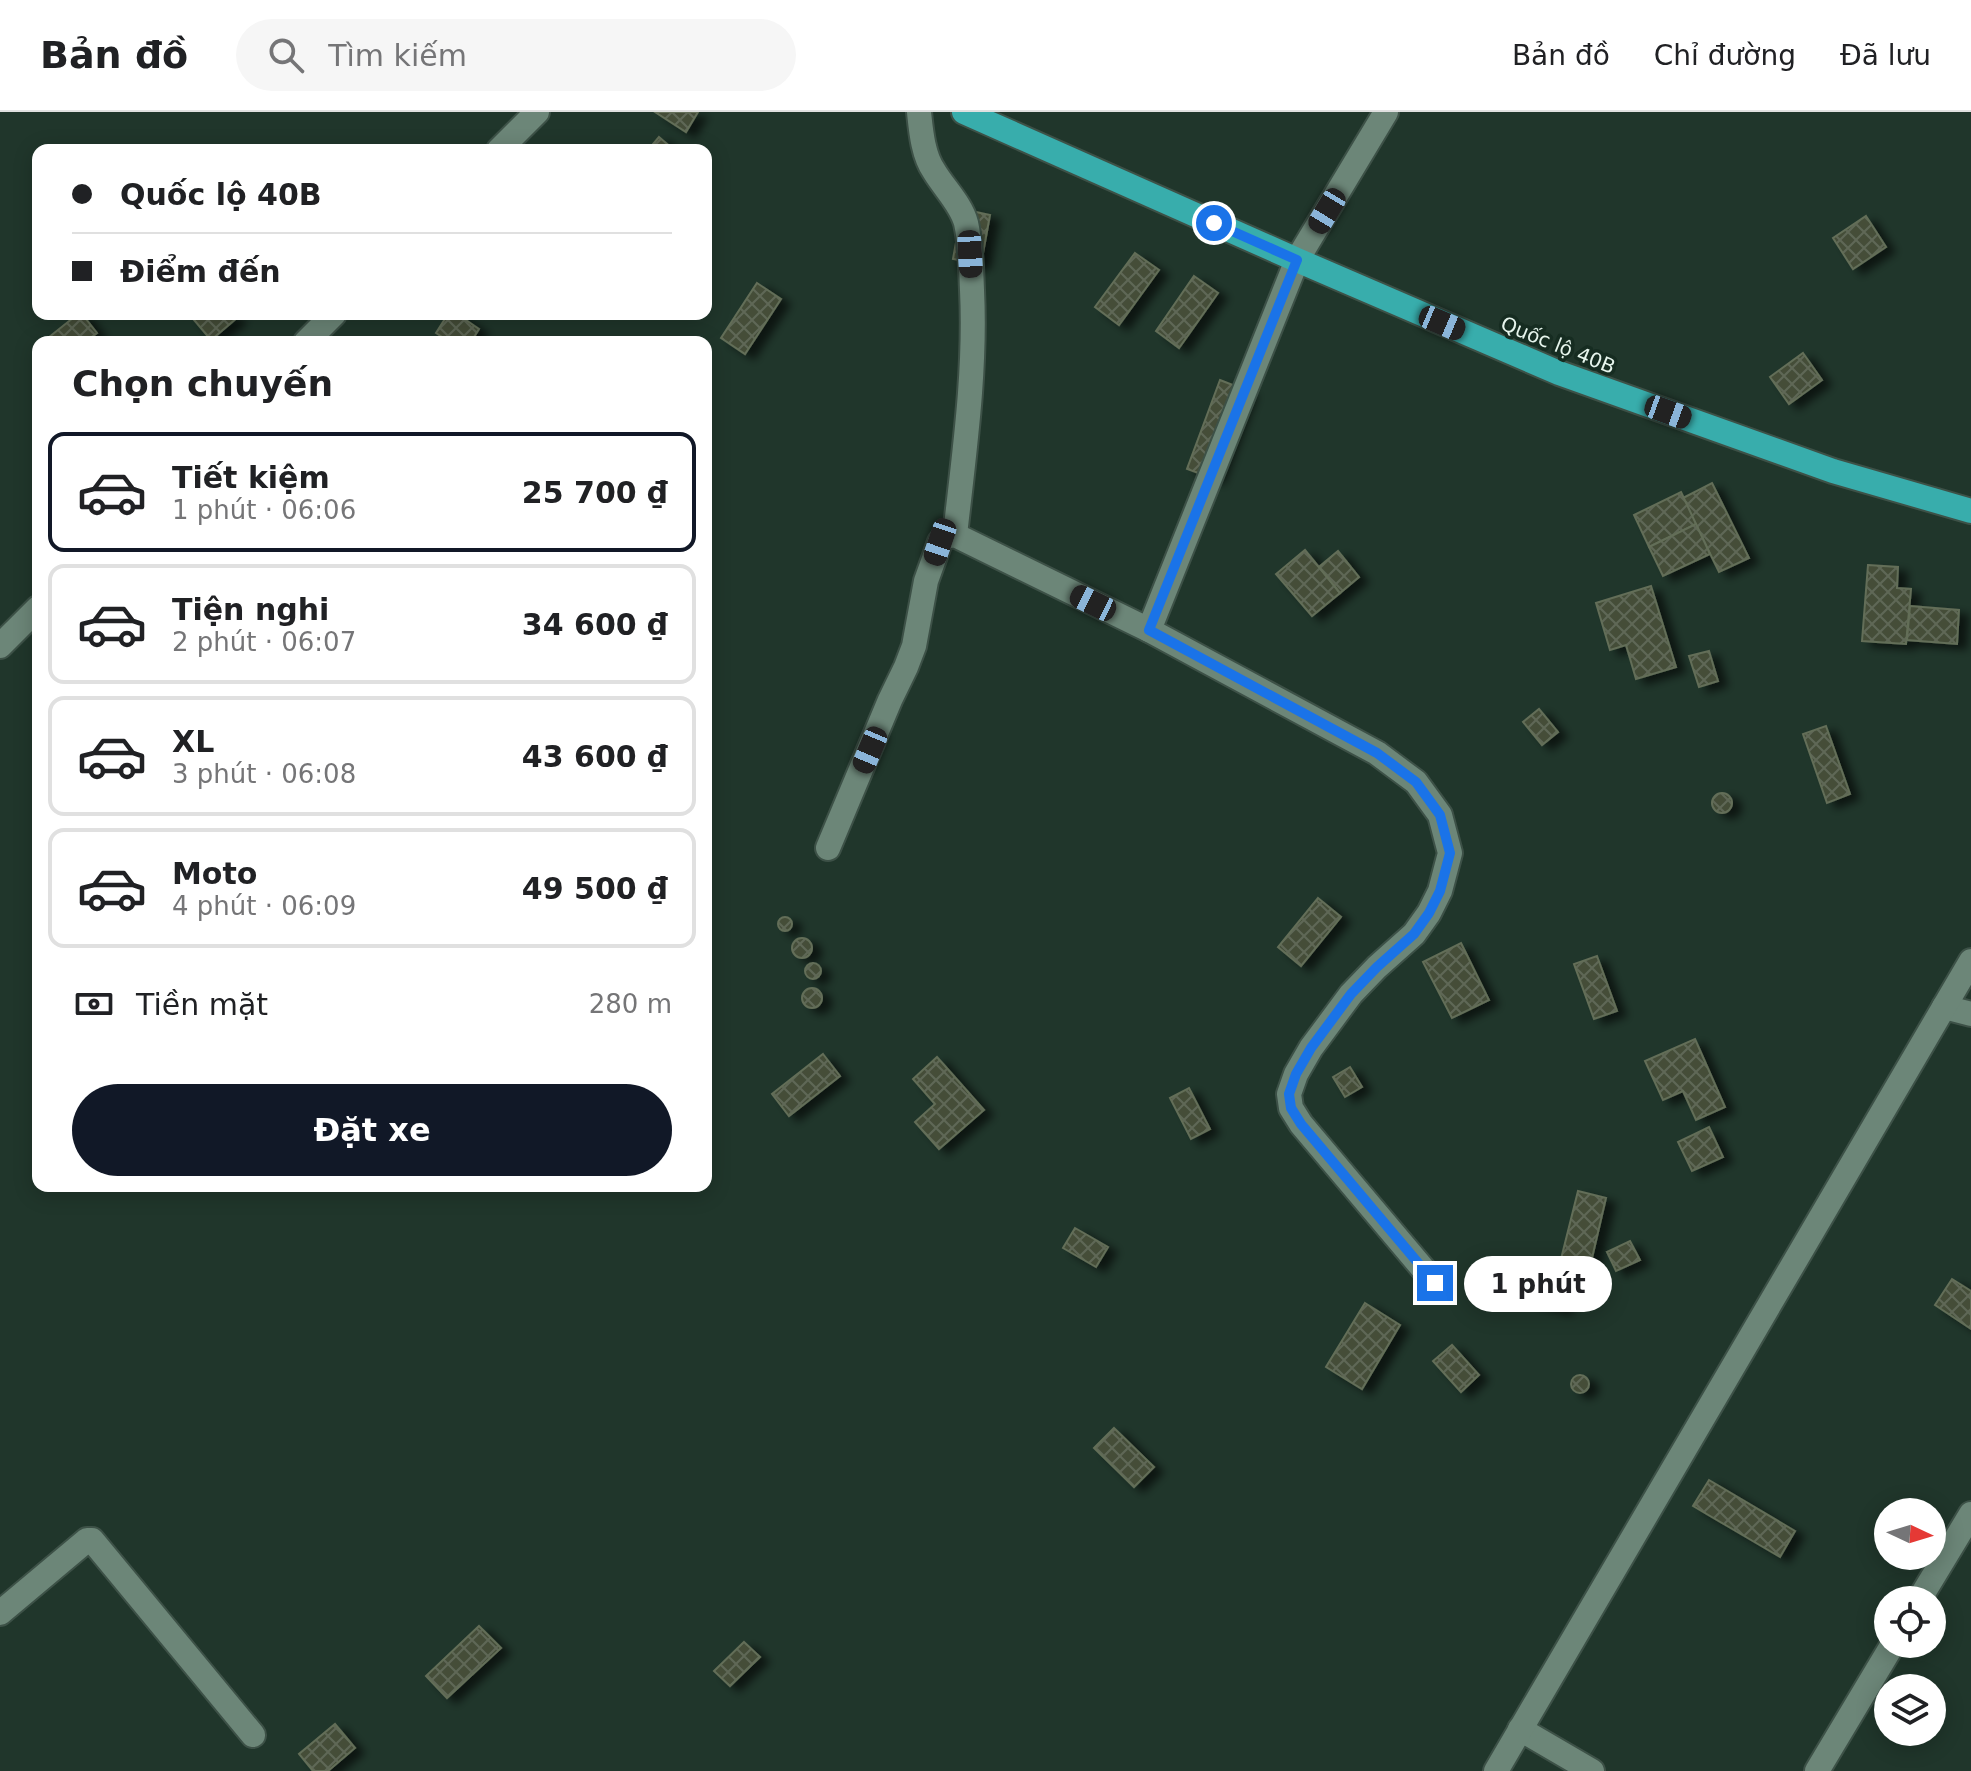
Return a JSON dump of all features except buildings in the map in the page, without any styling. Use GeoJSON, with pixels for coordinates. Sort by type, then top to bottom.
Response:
{"type":"FeatureCollection","features":[{"type":"Feature","properties":{"kind":"highway","name":"Quốc lộ 40B"},"geometry":{"type":"LineString","coordinates":[[964,112],[1559,373],[1833,471],[1971,511]]}},
{"type":"Feature","properties":{"kind":"street"},"geometry":{"type":"LineString","coordinates":[[505,144],[537,112]]}},
{"type":"Feature","properties":{"kind":"street"},"geometry":{"type":"LineString","coordinates":[[919,112],[931,168],[965,220],[970,254],[973,320],[969,407],[955,535]]}},
{"type":"Feature","properties":{"kind":"street"},"geometry":{"type":"LineString","coordinates":[[1149,630],[1297,260],[1386,112]]}},
{"type":"Feature","properties":{"kind":"street"},"geometry":{"type":"LineString","coordinates":[[312,336],[328,320]]}},
{"type":"Feature","properties":{"kind":"street"},"geometry":{"type":"LineString","coordinates":[[828,848],[906,667],[926,581],[940,542],[945,537],[955,535],[1149,630],[1377,753],[1416,782],[1440,815],[1450,853],[1440,891],[1429,913],[1414,934],[1351,994],[1311,1048],[1289,1094],[1291,1108],[1301,1124],[1435,1283]]}},
{"type":"Feature","properties":{"kind":"street"},"geometry":{"type":"LineString","coordinates":[[0,646],[32,614]]}},
{"type":"Feature","properties":{"kind":"street"},"geometry":{"type":"LineString","coordinates":[[1496,1771],[1971,961]]}},
{"type":"Feature","properties":{"kind":"street"},"geometry":{"type":"LineString","coordinates":[[1944,1007],[1971,1014]]}},
{"type":"Feature","properties":{"kind":"street"},"geometry":{"type":"LineString","coordinates":[[1927,1586],[1971,1514]]}},
{"type":"Feature","properties":{"kind":"street"},"geometry":{"type":"LineString","coordinates":[[0,1613],[87,1540],[92,1540],[253,1735]]}},
{"type":"Feature","properties":{"kind":"street"},"geometry":{"type":"LineString","coordinates":[[1817,1771],[1885,1658]]}},
{"type":"Feature","properties":{"kind":"street"},"geometry":{"type":"LineString","coordinates":[[1520,1729],[1592,1771]]}},
{"type":"Feature","properties":{"kind":"route"},"geometry":{"type":"LineString","coordinates":[[1214,223],[1297,260],[1149,630],[1377,753],[1416,782],[1440,815],[1450,853],[1440,891],[1429,913],[1414,934],[1377,967],[1326,1025],[1296,1074],[1289,1094],[1291,1108],[1301,1124],[1435,1283]]}}]}
